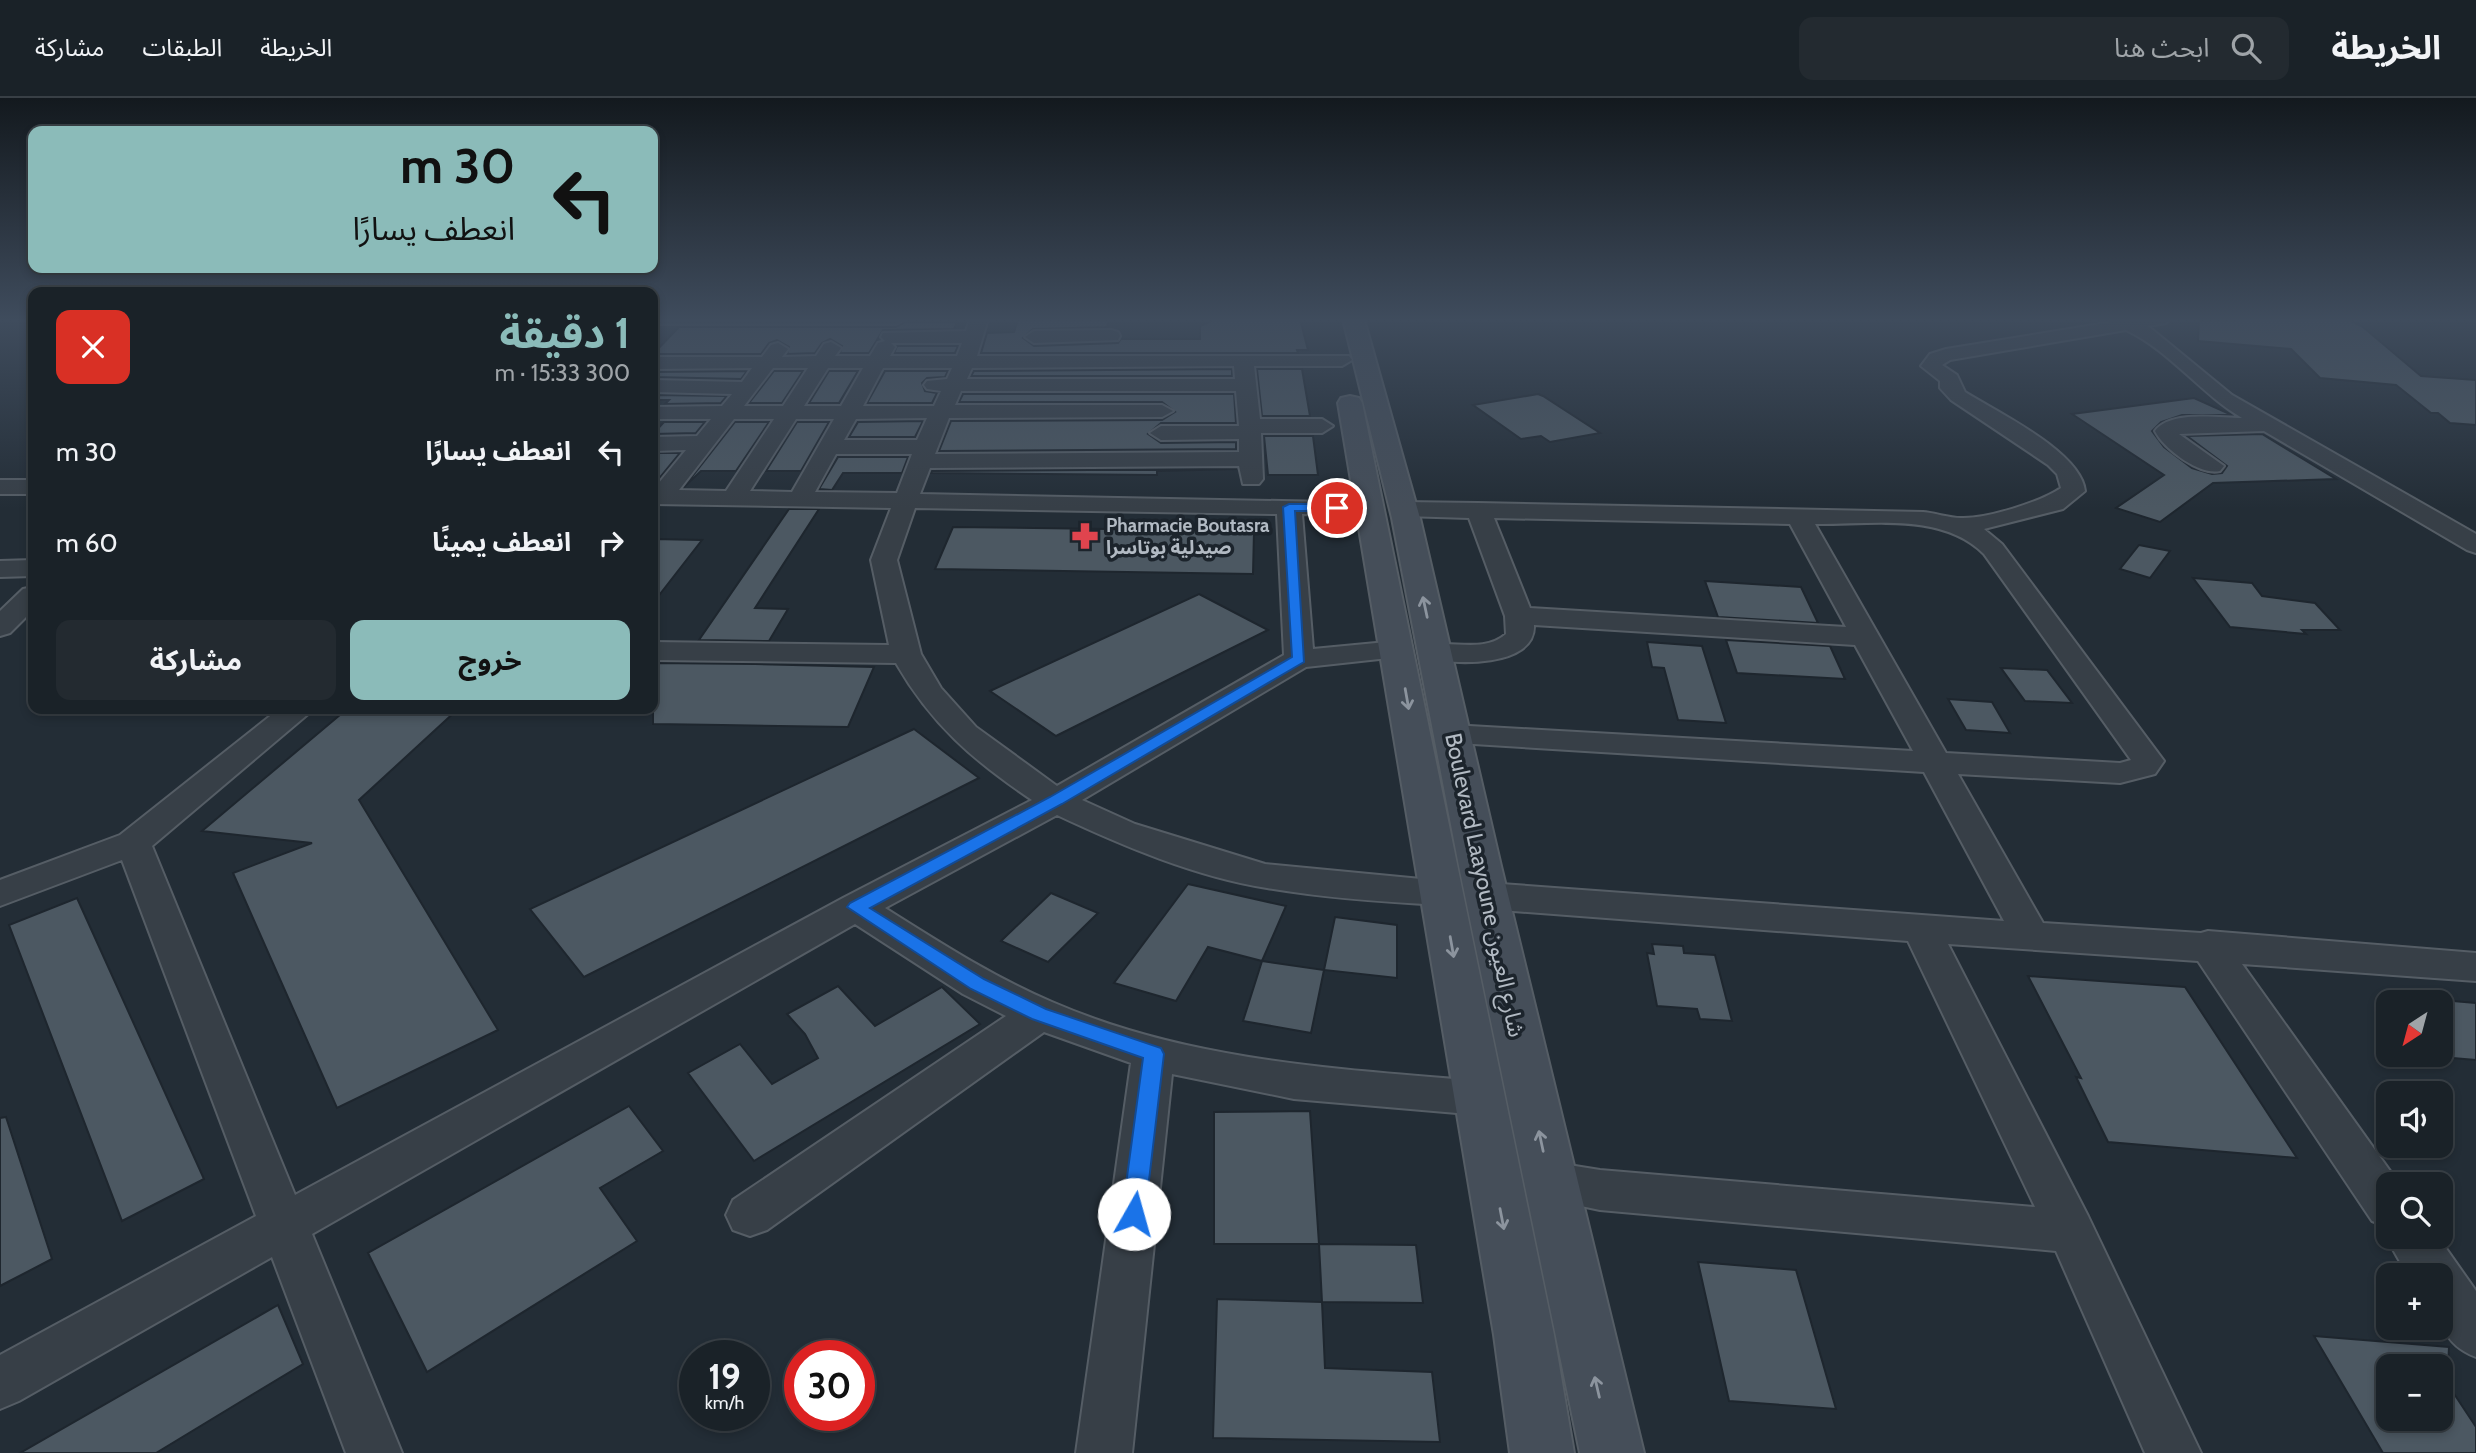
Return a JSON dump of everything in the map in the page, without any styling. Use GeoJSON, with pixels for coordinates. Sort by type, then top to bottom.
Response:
{"type":"FeatureCollection","features":[{"type":"Feature","properties":{"kind":"street"},"geometry":{"type":"LineString","coordinates":[[658,496],[754,382]]}},
{"type":"Feature","properties":{"kind":"street"},"geometry":{"type":"LineString","coordinates":[[733,499],[809,382]]}},
{"type":"Feature","properties":{"kind":"street"},"geometry":{"type":"LineString","coordinates":[[799,500],[867,382]]}},
{"type":"Feature","properties":{"kind":"street","name":"Boulevard Laayoune شارع العيون"},"geometry":{"type":"LineString","coordinates":[[1349,382],[1387,508]]}},
{"type":"Feature","properties":{"kind":"street","name":"Boulevard Laayoune شارع العيون"},"geometry":{"type":"LineString","coordinates":[[1364,382],[1416,651],[1442,893],[1542,1453]]}},
{"type":"Feature","properties":{"kind":"street"},"geometry":{"type":"LineString","coordinates":[[1950,382],[1950,388],[1958,396],[2056,460],[2066,469],[2073,483],[2073,491],[2054,504],[1961,526]]}},
{"type":"Feature","properties":{"kind":"street"},"geometry":{"type":"LineString","coordinates":[[2206,382],[2225,399],[2476,545]]}},
{"type":"Feature","properties":{"kind":"street"},"geometry":{"type":"LineString","coordinates":[[865,386],[891,385]]}},
{"type":"Feature","properties":{"kind":"street"},"geometry":{"type":"LineString","coordinates":[[916,385],[1247,385],[1252,506]]}},
{"type":"Feature","properties":{"kind":"street"},"geometry":{"type":"LineString","coordinates":[[658,413],[849,412],[952,386],[1031,433],[1044,385]]}},
{"type":"Feature","properties":{"kind":"street"},"geometry":{"type":"LineString","coordinates":[[1155,505],[1164,385]]}},
{"type":"Feature","properties":{"kind":"street"},"geometry":{"type":"LineString","coordinates":[[828,447],[952,386]]}},
{"type":"Feature","properties":{"kind":"street"},"geometry":{"type":"LineString","coordinates":[[952,386],[1028,451],[1158,459],[1250,459]]}},
{"type":"Feature","properties":{"kind":"street"},"geometry":{"type":"LineString","coordinates":[[952,386],[884,560],[906,654],[929,693],[965,734],[1011,771],[1056,801],[1134,836],[1192,856],[1265,876],[1442,893]]}},
{"type":"Feature","properties":{"kind":"street"},"geometry":{"type":"LineString","coordinates":[[658,388],[750,388]]}},
{"type":"Feature","properties":{"kind":"street"},"geometry":{"type":"LineString","coordinates":[[1037,412],[1161,422],[1250,422],[1321,417]]}},
{"type":"Feature","properties":{"kind":"street"},"geometry":{"type":"LineString","coordinates":[[2212,466],[2169,437],[2166,431],[2180,425],[2269,424]]}},
{"type":"Feature","properties":{"kind":"street"},"geometry":{"type":"LineString","coordinates":[[658,444],[703,443]]}},
{"type":"Feature","properties":{"kind":"street"},"geometry":{"type":"LineString","coordinates":[[1016,504],[1028,451]]}},
{"type":"Feature","properties":{"kind":"street"},"geometry":{"type":"LineString","coordinates":[[0,487],[28,487]]}},
{"type":"Feature","properties":{"kind":"street"},"geometry":{"type":"LineString","coordinates":[[658,497],[906,503],[1387,508],[1937,520],[1961,526],[1980,536],[1993,549],[2148,761],[2143,767],[2120,773],[1452,735]]}},
{"type":"Feature","properties":{"kind":"street"},"geometry":{"type":"LineString","coordinates":[[1289,507],[1299,659]]}},
{"type":"Feature","properties":{"kind":"street"},"geometry":{"type":"LineString","coordinates":[[0,1383],[856,907],[1056,801],[1299,659],[1416,651],[1485,653],[1506,648],[1520,636],[1519,616],[1478,510]]}},
{"type":"Feature","properties":{"kind":"street"},"geometry":{"type":"LineString","coordinates":[[1798,516],[2032,937]]}},
{"type":"Feature","properties":{"kind":"street"},"geometry":{"type":"LineString","coordinates":[[0,569],[28,568]]}},
{"type":"Feature","properties":{"kind":"street"},"geometry":{"type":"LineString","coordinates":[[0,627],[28,600]]}},
{"type":"Feature","properties":{"kind":"street"},"geometry":{"type":"LineString","coordinates":[[1519,616],[1865,637]]}},
{"type":"Feature","properties":{"kind":"street"},"geometry":{"type":"LineString","coordinates":[[658,651],[906,654]]}},
{"type":"Feature","properties":{"kind":"street","name":"Boulevard Laayoune شارع العيون"},"geometry":{"type":"LineString","coordinates":[[1416,651],[1452,735],[1612,1453]]}},
{"type":"Feature","properties":{"kind":"street"},"geometry":{"type":"LineString","coordinates":[[0,894],[134,844],[292,714]]}},
{"type":"Feature","properties":{"kind":"street"},"geometry":{"type":"LineString","coordinates":[[134,844],[374,1453]]}},
{"type":"Feature","properties":{"kind":"street"},"geometry":{"type":"LineString","coordinates":[[1487,896],[1922,931],[2208,946],[2476,967]]}},
{"type":"Feature","properties":{"kind":"street"},"geometry":{"type":"LineString","coordinates":[[856,907],[977,984],[1039,1014],[1153,1054],[1294,1082],[1480,1098]]}},
{"type":"Feature","properties":{"kind":"street"},"geometry":{"type":"LineString","coordinates":[[1922,931],[2071,1231],[2173,1453]]}},
{"type":"Feature","properties":{"kind":"street"},"geometry":{"type":"LineString","coordinates":[[2208,946],[2376,1188]]}},
{"type":"Feature","properties":{"kind":"street"},"geometry":{"type":"LineString","coordinates":[[750,1215],[1039,1014]]}},
{"type":"Feature","properties":{"kind":"street"},"geometry":{"type":"LineString","coordinates":[[1104,1453],[1153,1054]]}},
{"type":"Feature","properties":{"kind":"street"},"geometry":{"type":"LineString","coordinates":[[1550,1182],[1600,1190],[2071,1231]]}},
{"type":"Feature","properties":{"kind":"street"},"geometry":{"type":"LineString","coordinates":[[2453,1300],[2476,1333]]}},
{"type":"Feature","properties":{"kind":"building"},"geometry":{"type":"Polygon","coordinates":[[[765,382],[796,382],[782,403],[749,403],[765,382]]]}},
{"type":"Feature","properties":{"kind":"building"},"geometry":{"type":"Polygon","coordinates":[[[822,382],[851,382],[839,403],[809,403],[822,382]]]}},
{"type":"Feature","properties":{"kind":"building"},"geometry":{"type":"Polygon","coordinates":[[[879,382],[923,382],[925,391],[937,393],[932,403],[867,403],[879,382]]]}},
{"type":"Feature","properties":{"kind":"building"},"geometry":{"type":"Polygon","coordinates":[[[1258,382],[1304,382],[1310,416],[1262,416],[1258,382]]]}},
{"type":"Feature","properties":{"kind":"building"},"geometry":{"type":"Polygon","coordinates":[[[2366,382],[2476,382],[2476,425],[2450,423],[2438,413],[2431,413],[2396,385],[2366,382]]]}},
{"type":"Feature","properties":{"kind":"building"},"geometry":{"type":"Polygon","coordinates":[[[963,394],[1234,394],[1236,423],[1161,423],[1148,434],[1161,443],[1236,442],[1236,449],[939,451],[951,421],[1162,420],[1175,412],[1162,402],[959,402],[963,394]]]}},
{"type":"Feature","properties":{"kind":"building"},"geometry":{"type":"Polygon","coordinates":[[[1538,394],[1600,433],[1550,442],[1541,436],[1521,439],[1473,405],[1538,394]]]}},
{"type":"Feature","properties":{"kind":"building"},"geometry":{"type":"Polygon","coordinates":[[[658,395],[727,396],[721,403],[665,404],[669,400],[658,400],[658,395]]]}},
{"type":"Feature","properties":{"kind":"building"},"geometry":{"type":"Polygon","coordinates":[[[2194,398],[2232,415],[2182,415],[2161,422],[2152,431],[2164,447],[2192,468],[2212,474],[2222,473],[2227,466],[2187,436],[2262,434],[2336,479],[2213,483],[2160,522],[2116,508],[2164,475],[2072,414],[2194,398]]]}},
{"type":"Feature","properties":{"kind":"building"},"geometry":{"type":"Polygon","coordinates":[[[923,421],[915,437],[849,437],[858,422],[923,421]]]}},
{"type":"Feature","properties":{"kind":"building"},"geometry":{"type":"Polygon","coordinates":[[[664,422],[705,422],[696,433],[658,434],[658,429],[664,422]]]}},
{"type":"Feature","properties":{"kind":"building"},"geometry":{"type":"Polygon","coordinates":[[[735,422],[769,422],[736,471],[701,471],[684,487],[735,422]]]}},
{"type":"Feature","properties":{"kind":"building"},"geometry":{"type":"Polygon","coordinates":[[[797,422],[829,422],[801,471],[766,471],[797,422]]]}},
{"type":"Feature","properties":{"kind":"building"},"geometry":{"type":"Polygon","coordinates":[[[1264,436],[1313,436],[1318,475],[1268,475],[1264,436]]]}},
{"type":"Feature","properties":{"kind":"building"},"geometry":{"type":"Polygon","coordinates":[[[658,453],[680,453],[658,480],[658,453]]]}},
{"type":"Feature","properties":{"kind":"building"},"geometry":{"type":"Polygon","coordinates":[[[838,457],[908,457],[902,473],[843,473],[832,490],[819,489],[838,457]]]}},
{"type":"Feature","properties":{"kind":"building"},"geometry":{"type":"Polygon","coordinates":[[[1237,469],[1157,471],[1157,475],[931,473],[932,471],[1237,469]]]}},
{"type":"Feature","properties":{"kind":"building"},"geometry":{"type":"Polygon","coordinates":[[[789,509],[819,509],[755,608],[788,609],[769,641],[699,640],[789,509]]]}},
{"type":"Feature","properties":{"kind":"building"},"geometry":{"type":"Polygon","coordinates":[[[953,527],[1254,531],[1253,574],[935,569],[953,527]]]}},
{"type":"Feature","properties":{"kind":"building"},"geometry":{"type":"Polygon","coordinates":[[[658,539],[702,540],[658,597],[658,539]]]}},
{"type":"Feature","properties":{"kind":"building"},"geometry":{"type":"Polygon","coordinates":[[[2139,545],[2170,551],[2150,578],[2120,569],[2139,545]]]}},
{"type":"Feature","properties":{"kind":"building"},"geometry":{"type":"Polygon","coordinates":[[[2193,578],[2252,583],[2262,596],[2315,603],[2340,630],[2302,630],[2306,634],[2230,627],[2193,578]]]}},
{"type":"Feature","properties":{"kind":"building"},"geometry":{"type":"Polygon","coordinates":[[[1705,581],[1801,587],[1818,623],[1718,617],[1705,581]]]}},
{"type":"Feature","properties":{"kind":"building"},"geometry":{"type":"Polygon","coordinates":[[[1199,594],[1268,630],[1056,736],[990,691],[1199,594]]]}},
{"type":"Feature","properties":{"kind":"building"},"geometry":{"type":"Polygon","coordinates":[[[1726,640],[1830,646],[1845,679],[1737,673],[1726,640]]]}},
{"type":"Feature","properties":{"kind":"building"},"geometry":{"type":"Polygon","coordinates":[[[1647,642],[1702,646],[1726,723],[1678,720],[1664,668],[1652,667],[1647,642]]]}},
{"type":"Feature","properties":{"kind":"building"},"geometry":{"type":"Polygon","coordinates":[[[658,663],[874,667],[848,727],[653,724],[653,714],[658,714],[658,663]]]}},
{"type":"Feature","properties":{"kind":"building"},"geometry":{"type":"Polygon","coordinates":[[[2001,668],[2047,670],[2072,703],[2025,701],[2001,668]]]}},
{"type":"Feature","properties":{"kind":"building"},"geometry":{"type":"Polygon","coordinates":[[[1948,699],[1992,702],[2010,733],[1966,730],[1948,699]]]}},
{"type":"Feature","properties":{"kind":"building"},"geometry":{"type":"Polygon","coordinates":[[[341,714],[453,714],[359,800],[498,1030],[337,1108],[233,873],[312,843],[202,831],[341,714]]]}},
{"type":"Feature","properties":{"kind":"building"},"geometry":{"type":"Polygon","coordinates":[[[914,729],[979,778],[584,977],[530,909],[914,729]]]}},
{"type":"Feature","properties":{"kind":"building"},"geometry":{"type":"Polygon","coordinates":[[[1188,884],[1286,906],[1262,961],[1208,947],[1176,1001],[1114,983],[1188,884]]]}},
{"type":"Feature","properties":{"kind":"building"},"geometry":{"type":"Polygon","coordinates":[[[1051,893],[1098,913],[1048,962],[1001,941],[1051,893]]]}},
{"type":"Feature","properties":{"kind":"building"},"geometry":{"type":"Polygon","coordinates":[[[77,898],[204,1179],[122,1221],[9,925],[77,898]]]}},
{"type":"Feature","properties":{"kind":"building"},"geometry":{"type":"Polygon","coordinates":[[[1335,917],[1397,925],[1397,978],[1324,970],[1335,917]]]}},
{"type":"Feature","properties":{"kind":"building"},"geometry":{"type":"Polygon","coordinates":[[[1652,944],[1683,946],[1684,953],[1715,955],[1732,1021],[1700,1019],[1697,1009],[1657,1006],[1647,953],[1654,954],[1652,944]]]}},
{"type":"Feature","properties":{"kind":"building"},"geometry":{"type":"Polygon","coordinates":[[[1262,961],[1324,970],[1311,1033],[1243,1021],[1262,961]]]}},
{"type":"Feature","properties":{"kind":"building"},"geometry":{"type":"Polygon","coordinates":[[[2028,976],[2185,987],[2297,1158],[2108,1142],[2076,1077],[2081,1078],[2028,976]]]}},
{"type":"Feature","properties":{"kind":"building"},"geometry":{"type":"Polygon","coordinates":[[[838,986],[875,1026],[942,987],[980,1024],[754,1161],[688,1073],[740,1044],[772,1084],[818,1058],[805,1034],[787,1014],[838,986]]]}},
{"type":"Feature","properties":{"kind":"building"},"geometry":{"type":"Polygon","coordinates":[[[2454,1001],[2476,1003],[2476,1060],[2454,1058],[2454,1001]]]}},
{"type":"Feature","properties":{"kind":"building"},"geometry":{"type":"Polygon","coordinates":[[[629,1106],[663,1151],[600,1188],[637,1241],[427,1372],[368,1253],[629,1106]]]}},
{"type":"Feature","properties":{"kind":"building"},"geometry":{"type":"Polygon","coordinates":[[[1310,1111],[1319,1244],[1214,1244],[1214,1112],[1310,1111]]]}},
{"type":"Feature","properties":{"kind":"building"},"geometry":{"type":"Polygon","coordinates":[[[6,1117],[52,1259],[0,1286],[0,1118],[6,1117]]]}},
{"type":"Feature","properties":{"kind":"building"},"geometry":{"type":"Polygon","coordinates":[[[1319,1244],[1416,1245],[1423,1303],[1322,1302],[1319,1244]]]}},
{"type":"Feature","properties":{"kind":"building"},"geometry":{"type":"Polygon","coordinates":[[[1698,1262],[1796,1270],[1836,1409],[1729,1401],[1698,1262]]]}},
{"type":"Feature","properties":{"kind":"building"},"geometry":{"type":"Polygon","coordinates":[[[1217,1299],[1322,1302],[1325,1368],[1432,1372],[1440,1442],[1213,1438],[1217,1299]]]}},
{"type":"Feature","properties":{"kind":"building"},"geometry":{"type":"Polygon","coordinates":[[[278,1305],[303,1364],[156,1453],[20,1453],[278,1305]]]}},
{"type":"Feature","properties":{"kind":"building"},"geometry":{"type":"Polygon","coordinates":[[[2314,1336],[2449,1347],[2449,1354],[2376,1354],[2376,1431],[2453,1431],[2453,1392],[2476,1427],[2476,1453],[2383,1453],[2314,1336]]]}},
{"type":"Feature","properties":{"kind":"place","name":"Pharmacie Boutasra صيدلية بوتاسرا"},"geometry":{"type":"Point","coordinates":[1085,536]}},
{"type":"Feature","properties":{"kind":"route"},"geometry":{"type":"LineString","coordinates":[[1134,1214],[1153,1054],[1039,1014],[977,984],[919,950],[856,907],[1056,801],[1299,659],[1289,507],[1337,508]]}}]}
